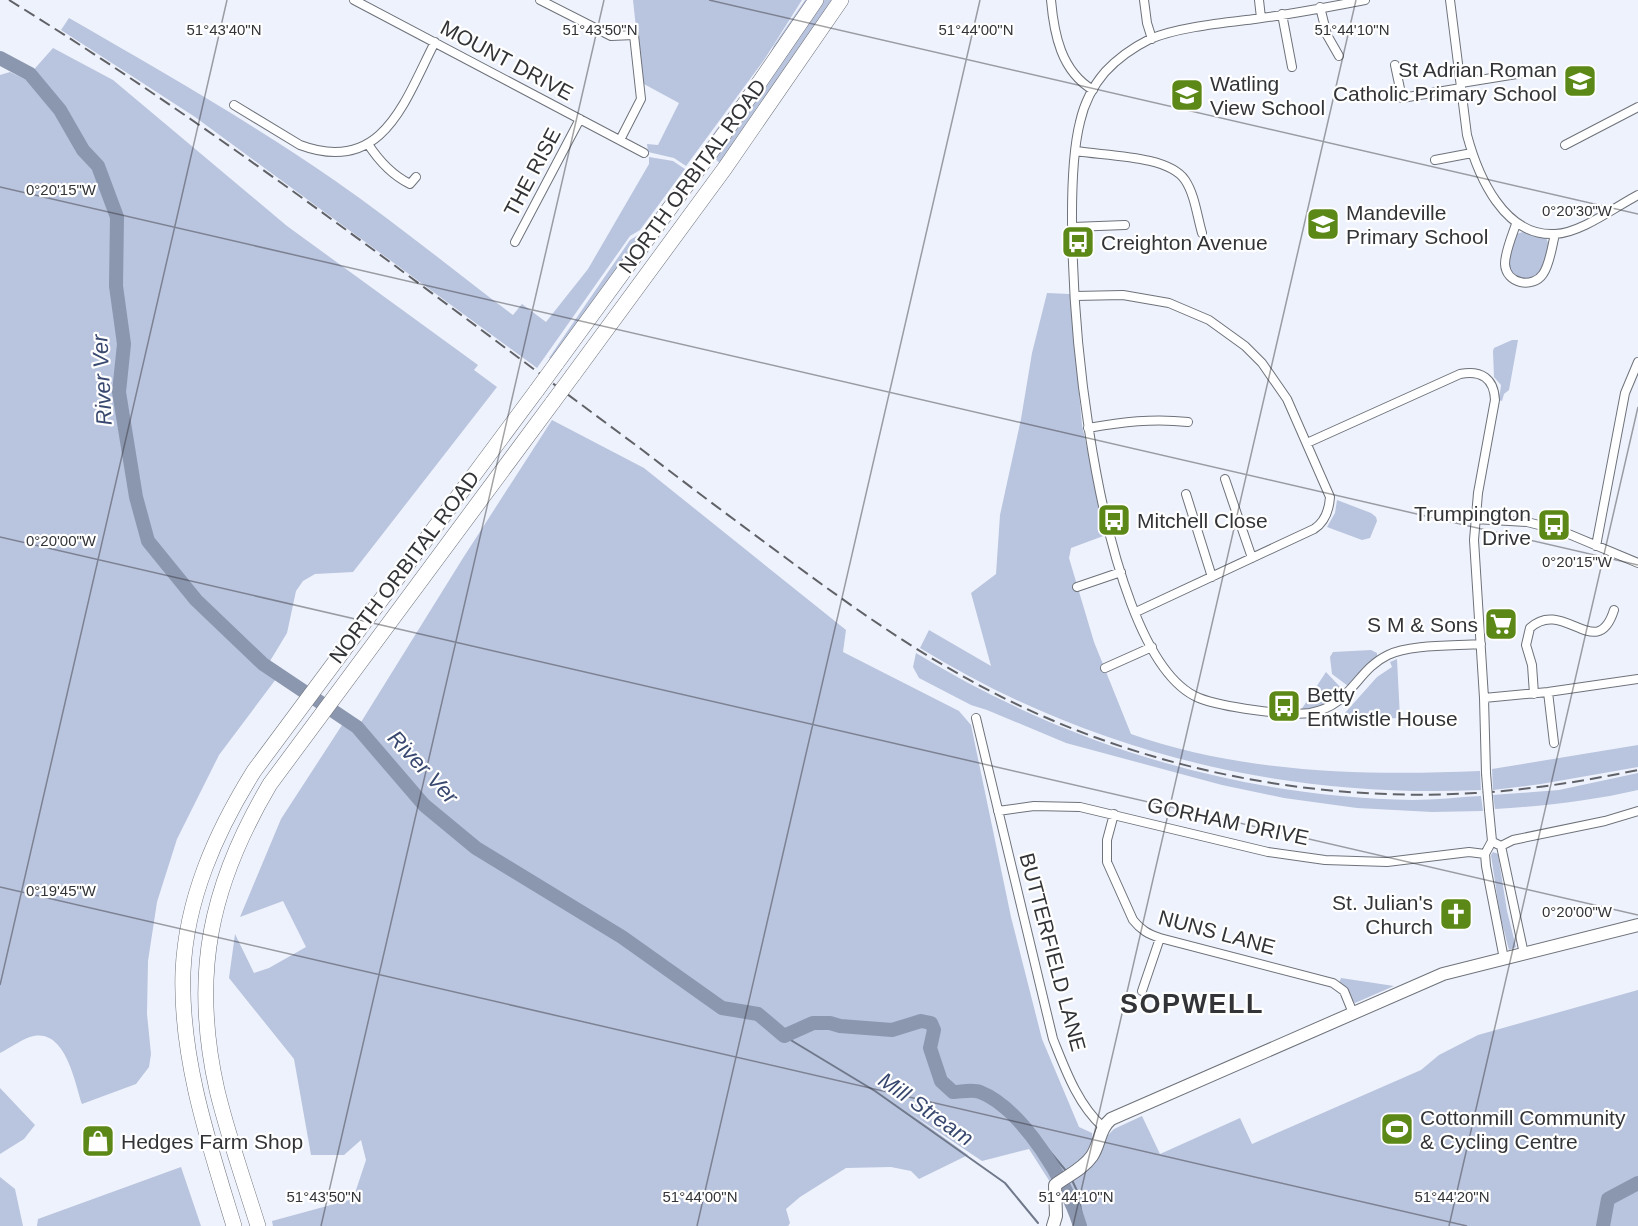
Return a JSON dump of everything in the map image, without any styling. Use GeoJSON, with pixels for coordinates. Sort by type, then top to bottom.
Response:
{"type":"FeatureCollection","features":[{"type":"Feature","properties":{"kind":"highway","name":"NORTH ORBITAL ROAD"},"geometry":{"type":"LineString","coordinates":[[234,1226],[196,1094],[188,1049],[183,973],[195,898],[210,851],[234,802],[254,771],[724,134],[816,0]]}},
{"type":"Feature","properties":{"kind":"highway","name":"NORTH ORBITAL ROAD"},"geometry":{"type":"LineString","coordinates":[[258,1226],[225,1120],[211,1060],[206,1002],[209,944],[221,890],[240,839],[270,784],[725,168],[841,0]]}},
{"type":"Feature","properties":{"kind":"street","name":"MOUNT DRIVE"},"geometry":{"type":"LineString","coordinates":[[354,0],[644,153]]}},
{"type":"Feature","properties":{"kind":"street"},"geometry":{"type":"LineString","coordinates":[[540,0],[612,36],[634,35],[641,99],[620,140]]}},
{"type":"Feature","properties":{"kind":"street"},"geometry":{"type":"LineString","coordinates":[[1052,0],[1054,26],[1061,51],[1073,73],[1093,90]]}},
{"type":"Feature","properties":{"kind":"street"},"geometry":{"type":"LineString","coordinates":[[1144,0],[1152,39]]}},
{"type":"Feature","properties":{"kind":"street"},"geometry":{"type":"LineString","coordinates":[[1259,0],[1261,18]]}},
{"type":"Feature","properties":{"kind":"street"},"geometry":{"type":"LineString","coordinates":[[1365,0],[1186,30],[1152,39],[1120,58],[1102,76],[1093,90],[1079,124],[1073,226],[1075,296],[1088,428],[1106,522],[1136,612],[1152,647],[1178,683],[1199,698],[1291,714],[1312,713],[1329,707],[1343,697],[1368,668],[1390,654],[1410,649],[1481,644]]}},
{"type":"Feature","properties":{"kind":"street"},"geometry":{"type":"LineString","coordinates":[[1450,0],[1467,135],[1472,153],[1502,210],[1516,224],[1535,232],[1555,234],[1577,228],[1638,195]]}},
{"type":"Feature","properties":{"kind":"street"},"geometry":{"type":"LineString","coordinates":[[1320,7],[1327,35],[1339,56]]}},
{"type":"Feature","properties":{"kind":"street"},"geometry":{"type":"LineString","coordinates":[[1282,14],[1292,67]]}},
{"type":"Feature","properties":{"kind":"street"},"geometry":{"type":"LineString","coordinates":[[234,105],[300,145],[311,149],[343,151],[368,144],[389,127],[397,115],[435,42]]}},
{"type":"Feature","properties":{"kind":"street"},"geometry":{"type":"LineString","coordinates":[[1395,65],[1402,98],[1523,73]]}},
{"type":"Feature","properties":{"kind":"street"},"geometry":{"type":"LineString","coordinates":[[1565,145],[1638,107]]}},
{"type":"Feature","properties":{"kind":"street","name":"THE RISE"},"geometry":{"type":"LineString","coordinates":[[515,242],[580,119]]}},
{"type":"Feature","properties":{"kind":"street"},"geometry":{"type":"LineString","coordinates":[[368,144],[376,157],[396,177],[413,185]]}},
{"type":"Feature","properties":{"kind":"street"},"geometry":{"type":"LineString","coordinates":[[1076,151],[1157,162],[1172,168],[1183,177],[1190,190],[1202,233]]}},
{"type":"Feature","properties":{"kind":"street"},"geometry":{"type":"LineString","coordinates":[[1435,160],[1472,153]]}},
{"type":"Feature","properties":{"kind":"street"},"geometry":{"type":"LineString","coordinates":[[1516,224],[1505,265],[1510,276],[1519,282],[1536,281],[1544,274],[1555,234]]}},
{"type":"Feature","properties":{"kind":"street"},"geometry":{"type":"LineString","coordinates":[[1073,226],[1125,225]]}},
{"type":"Feature","properties":{"kind":"street"},"geometry":{"type":"LineString","coordinates":[[1075,296],[1123,295],[1169,303],[1209,320],[1245,346],[1262,363],[1287,399],[1330,497],[1328,512],[1319,526],[1314,529],[1136,612]]}},
{"type":"Feature","properties":{"kind":"street"},"geometry":{"type":"LineString","coordinates":[[1596,546],[1625,393],[1632,372],[1638,363]]}},
{"type":"Feature","properties":{"kind":"street"},"geometry":{"type":"LineString","coordinates":[[1306,443],[1460,374],[1483,376],[1489,380],[1495,390],[1475,519],[1474,540],[1489,810],[1524,954]]}},
{"type":"Feature","properties":{"kind":"street"},"geometry":{"type":"LineString","coordinates":[[1088,428],[1137,420],[1188,422]]}},
{"type":"Feature","properties":{"kind":"street"},"geometry":{"type":"LineString","coordinates":[[1225,479],[1252,558]]}},
{"type":"Feature","properties":{"kind":"street"},"geometry":{"type":"LineString","coordinates":[[1186,494],[1212,577]]}},
{"type":"Feature","properties":{"kind":"street"},"geometry":{"type":"LineString","coordinates":[[1475,519],[1527,522],[1559,530],[1638,562]]}},
{"type":"Feature","properties":{"kind":"street"},"geometry":{"type":"LineString","coordinates":[[1077,588],[1121,572]]}},
{"type":"Feature","properties":{"kind":"street"},"geometry":{"type":"LineString","coordinates":[[1534,694],[1532,664],[1526,645],[1530,628],[1542,620],[1549,619],[1599,633],[1608,627],[1614,610]]}},
{"type":"Feature","properties":{"kind":"street"},"geometry":{"type":"LineString","coordinates":[[1105,668],[1152,647]]}},
{"type":"Feature","properties":{"kind":"street"},"geometry":{"type":"LineString","coordinates":[[1484,698],[1534,694],[1638,679]]}},
{"type":"Feature","properties":{"kind":"street"},"geometry":{"type":"LineString","coordinates":[[1548,692],[1554,743]]}},
{"type":"Feature","properties":{"kind":"street","name":"BUTTERFIELD LANE"},"geometry":{"type":"LineString","coordinates":[[976,718],[1053,1039],[1069,1077],[1095,1119],[1104,1127]]}},
{"type":"Feature","properties":{"kind":"street","name":"GORHAM DRIVE"},"geometry":{"type":"LineString","coordinates":[[998,811],[1034,806],[1080,807],[1268,852],[1325,860],[1387,862],[1473,851],[1485,854]]}},
{"type":"Feature","properties":{"kind":"street"},"geometry":{"type":"LineString","coordinates":[[1504,959],[1485,854],[1497,843],[1605,821],[1638,811]]}},
{"type":"Feature","properties":{"kind":"street","name":"NUNS LANE"},"geometry":{"type":"LineString","coordinates":[[1114,814],[1107,840],[1107,862],[1133,920],[1147,933],[1333,983],[1344,991],[1353,1013]]}},
{"type":"Feature","properties":{"kind":"street"},"geometry":{"type":"LineString","coordinates":[[1053,1226],[1056,1216],[1054,1192],[1061,1180],[1083,1166],[1090,1158],[1104,1127],[1111,1119],[1443,974],[1638,925]]}},
{"type":"Feature","properties":{"kind":"street"},"geometry":{"type":"LineString","coordinates":[[1142,991],[1160,938]]}},
{"type":"Feature","properties":{"kind":"shaded area"},"geometry":{"type":"Polygon","coordinates":[[[633,0],[802,0],[764,60],[686,166],[674,158],[648,152],[647,144],[658,145],[679,103],[642,83],[633,0]]]}},
{"type":"Feature","properties":{"kind":"shaded area"},"geometry":{"type":"Polygon","coordinates":[[[805,0],[811,0],[717,137],[552,360],[549,358],[630,240],[647,226],[768,58],[774,45],[805,0]]]}},
{"type":"Feature","properties":{"kind":"shaded area"},"geometry":{"type":"Polygon","coordinates":[[[822,0],[836,0],[722,165],[713,157],[822,0]]]}},
{"type":"Feature","properties":{"kind":"shaded area"},"geometry":{"type":"Polygon","coordinates":[[[69,18],[203,96],[302,158],[380,213],[513,315],[522,304],[546,322],[588,269],[649,164],[649,157],[673,161],[685,169],[640,230],[630,236],[537,368],[195,117],[61,30],[69,18]]]}},
{"type":"Feature","properties":{"kind":"shaded area"},"geometry":{"type":"Polygon","coordinates":[[[53,48],[113,80],[287,226],[478,365],[474,370],[497,387],[353,572],[315,574],[303,581],[296,591],[287,633],[267,666],[279,675],[219,755],[177,839],[157,902],[148,961],[147,1014],[151,1054],[149,1067],[136,1084],[82,1104],[67,1060],[54,1041],[45,1036],[34,1036],[0,1053],[0,75],[10,72],[41,87],[30,74],[53,48]]]}},
{"type":"Feature","properties":{"kind":"shaded area"},"geometry":{"type":"Polygon","coordinates":[[[1523,232],[1546,238],[1548,243],[1542,267],[1531,279],[1517,277],[1508,267],[1516,234],[1523,232]]]}},
{"type":"Feature","properties":{"kind":"shaded area"},"geometry":{"type":"Polygon","coordinates":[[[1047,293],[1070,294],[1082,425],[1106,535],[1071,548],[1069,558],[1094,642],[1131,734],[1216,757],[1303,769],[1392,773],[1480,771],[1481,790],[1407,791],[1334,786],[1261,776],[1190,761],[1120,741],[1051,715],[985,684],[920,648],[929,630],[991,666],[971,593],[996,574],[1000,515],[1021,419],[1032,353],[1047,293]]]}},
{"type":"Feature","properties":{"kind":"shaded area"},"geometry":{"type":"Polygon","coordinates":[[[1512,340],[1518,340],[1509,390],[1504,394],[1502,401],[1499,400],[1501,385],[1494,377],[1493,351],[1494,348],[1512,340]]]}},
{"type":"Feature","properties":{"kind":"shaded area"},"geometry":{"type":"Polygon","coordinates":[[[552,420],[644,468],[846,630],[843,652],[959,711],[971,725],[1011,917],[1042,1039],[1079,1127],[1092,1133],[1093,1143],[1084,1158],[1050,1182],[1029,1149],[982,1161],[910,1113],[968,1155],[919,1179],[911,1171],[891,1167],[846,1168],[800,1197],[786,1209],[790,1223],[788,1226],[273,1226],[272,1221],[353,1199],[366,1160],[361,1140],[344,1155],[311,1155],[294,1059],[229,978],[235,934],[254,973],[269,968],[306,947],[283,901],[240,917],[281,819],[344,722],[358,727],[552,420]]]}},
{"type":"Feature","properties":{"kind":"shaded area"},"geometry":{"type":"Polygon","coordinates":[[[1337,500],[1376,517],[1377,521],[1370,538],[1362,540],[1327,527],[1335,513],[1337,500]]]}},
{"type":"Feature","properties":{"kind":"shaded area"},"geometry":{"type":"Polygon","coordinates":[[[1371,650],[1377,653],[1377,657],[1363,668],[1348,686],[1332,674],[1330,657],[1333,652],[1371,650]]]}},
{"type":"Feature","properties":{"kind":"shaded area"},"geometry":{"type":"Polygon","coordinates":[[[916,653],[973,686],[1032,714],[1093,739],[1155,760],[1282,789],[1347,797],[1430,800],[1481,796],[1483,811],[1432,812],[1357,808],[1284,798],[1222,785],[1066,743],[971,705],[919,678],[913,667],[916,653]]]}},
{"type":"Feature","properties":{"kind":"shaded area"},"geometry":{"type":"Polygon","coordinates":[[[1397,659],[1400,718],[1320,720],[1336,712],[1339,717],[1344,714],[1377,677],[1392,667],[1390,662],[1397,659]]]}},
{"type":"Feature","properties":{"kind":"shaded area"},"geometry":{"type":"Polygon","coordinates":[[[1326,672],[1344,691],[1325,705],[1301,710],[1326,672]]]}},
{"type":"Feature","properties":{"kind":"shaded area"},"geometry":{"type":"Polygon","coordinates":[[[1638,745],[1638,767],[1493,790],[1492,769],[1638,745]]]}},
{"type":"Feature","properties":{"kind":"shaded area"},"geometry":{"type":"Polygon","coordinates":[[[1638,773],[1638,790],[1567,802],[1495,809],[1493,795],[1559,790],[1638,773]]]}},
{"type":"Feature","properties":{"kind":"shaded area"},"geometry":{"type":"Polygon","coordinates":[[[1493,852],[1498,854],[1507,911],[1516,947],[1509,950],[1500,915],[1491,855],[1493,852]]]}},
{"type":"Feature","properties":{"kind":"shaded area"},"geometry":{"type":"Polygon","coordinates":[[[1341,978],[1394,986],[1355,1003],[1339,983],[1341,978]]]}},
{"type":"Feature","properties":{"kind":"shaded area"},"geometry":{"type":"Polygon","coordinates":[[[1638,990],[1638,1226],[1078,1226],[1063,1190],[1064,1185],[1097,1155],[1114,1129],[1142,1116],[1160,1154],[1240,1118],[1252,1144],[1421,1070],[1439,1055],[1478,1035],[1638,990]]]}},
{"type":"Feature","properties":{"kind":"shaded area"},"geometry":{"type":"Polygon","coordinates":[[[0,1088],[35,1125],[24,1139],[0,1154],[0,1088]]]}},
{"type":"Feature","properties":{"kind":"shaded area"},"geometry":{"type":"Polygon","coordinates":[[[181,1167],[201,1226],[37,1226],[38,1219],[181,1167]]]}},
{"type":"Feature","properties":{"kind":"shaded area"},"geometry":{"type":"Polygon","coordinates":[[[0,1177],[15,1189],[23,1226],[0,1226],[0,1177]]]}},
{"type":"Feature","properties":{"kind":"waterway","name":"River Ver"},"geometry":{"type":"LineString","coordinates":[[0,58],[30,74],[60,110],[83,150],[98,166],[117,217],[116,286],[124,344],[119,392],[136,497],[148,541],[196,600],[263,664],[357,727],[424,805],[476,848],[622,937],[722,1008],[758,1014],[784,1036],[813,1023],[892,1030],[921,1021],[931,1023],[934,1030],[930,1048],[941,1081],[953,1092],[980,1092],[1012,1114],[1041,1149],[1054,1169],[1080,1226]]}},
{"type":"Feature","properties":{"kind":"waterway","name":"Mill Stream"},"geometry":{"type":"LineString","coordinates":[[784,1036],[875,1091],[1005,1183],[1038,1223]]}},
{"type":"Feature","properties":{"kind":"waterway"},"geometry":{"type":"LineString","coordinates":[[1034,1138],[1047,1148],[1067,1172]]}},
{"type":"Feature","properties":{"kind":"waterway"},"geometry":{"type":"LineString","coordinates":[[1072,1180],[1078,1193],[1084,1226]]}},
{"type":"Feature","properties":{"kind":"waterway","name":"River Ver"},"geometry":{"type":"LineString","coordinates":[[1603,1226],[1608,1199],[1638,1183]]}},
{"type":"Feature","properties":{"kind":"railway"},"geometry":{"type":"LineString","coordinates":[[9,0],[91,52],[251,161],[863,614],[965,678],[1048,719],[1166,760],[1227,775],[1351,792],[1413,795],[1496,792],[1638,770]]}},
{"type":"Feature","properties":{"kind":"place","name":"St Adrian Roman Catholic Primary School"},"geometry":{"type":"Point","coordinates":[1580,81]}},
{"type":"Feature","properties":{"kind":"place","name":"Watling View School"},"geometry":{"type":"Point","coordinates":[1187,95]}},
{"type":"Feature","properties":{"kind":"place","name":"Mandeville Primary School"},"geometry":{"type":"Point","coordinates":[1323,224]}},
{"type":"Feature","properties":{"kind":"place","name":"Creighton Avenue"},"geometry":{"type":"Point","coordinates":[1078,242]}},
{"type":"Feature","properties":{"kind":"place","name":"Mitchell Close"},"geometry":{"type":"Point","coordinates":[1114,520]}},
{"type":"Feature","properties":{"kind":"place","name":"Trumpington Drive"},"geometry":{"type":"Point","coordinates":[1554,525]}},
{"type":"Feature","properties":{"kind":"place","name":"S M & Sons"},"geometry":{"type":"Point","coordinates":[1501,624]}},
{"type":"Feature","properties":{"kind":"place","name":"Betty Entwistle House"},"geometry":{"type":"Point","coordinates":[1284,706]}},
{"type":"Feature","properties":{"kind":"place","name":"St. Julian's Church"},"geometry":{"type":"Point","coordinates":[1456,914]}},
{"type":"Feature","properties":{"kind":"place","name":"Cottonmill Community & Cycling Centre"},"geometry":{"type":"Point","coordinates":[1397,1129]}},
{"type":"Feature","properties":{"kind":"place","name":"Hedges Farm Shop"},"geometry":{"type":"Point","coordinates":[98,1141]}},
{"type":"Feature","properties":{"kind":"district","name":"SOPWELL"},"geometry":{"type":"Point","coordinates":[1192,1004]}}]}
